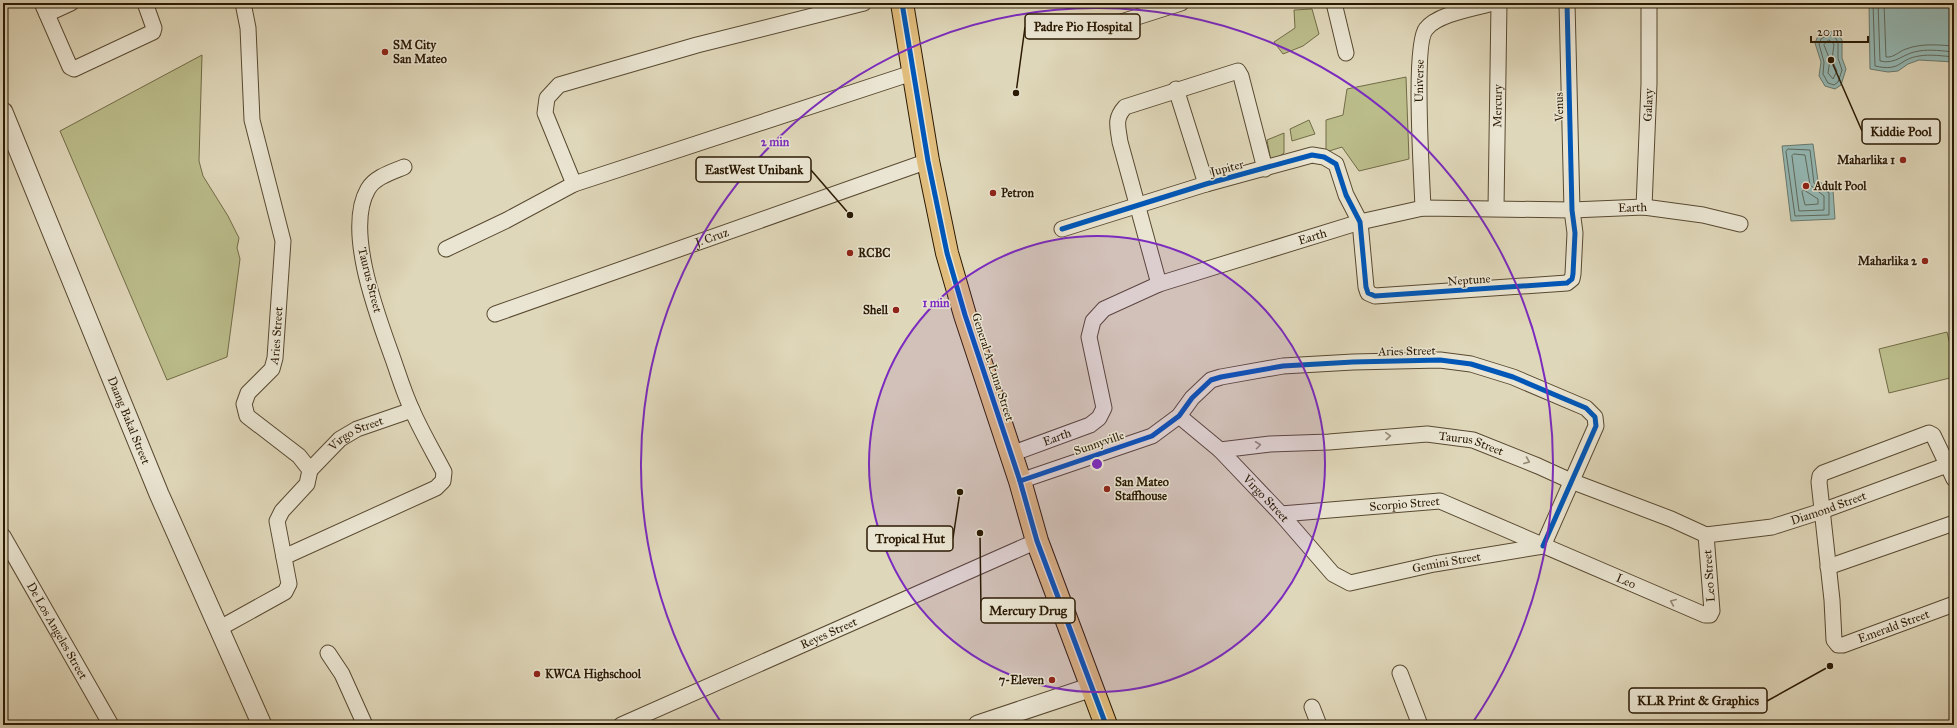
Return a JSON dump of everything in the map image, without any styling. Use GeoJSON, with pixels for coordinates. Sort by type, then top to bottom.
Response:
{"type":"FeatureCollection","features":[{"type":"Feature","properties":{"kind":"main road","name":"General A. Luna Street"},"geometry":{"type":"LineString","coordinates":[[902,3],[915,72],[928,161],[947,253],[967,322],[1020,481],[1037,541],[1106,725]]}},
{"type":"Feature","properties":{"kind":"street"},"geometry":{"type":"LineString","coordinates":[[71,3],[45,9],[70,67],[74,69],[153,32],[154,28],[145,3]]}},
{"type":"Feature","properties":{"kind":"street","name":"Aries Street"},"geometry":{"type":"LineString","coordinates":[[243,3],[248,28],[252,120],[283,241],[275,358],[272,369],[248,393],[244,404],[247,416],[299,456],[310,470]]}},
{"type":"Feature","properties":{"kind":"street"},"geometry":{"type":"LineString","coordinates":[[574,184],[545,113],[548,98],[559,85],[697,45],[864,3]]}},
{"type":"Feature","properties":{"kind":"street"},"geometry":{"type":"LineString","coordinates":[[1115,24],[1182,3]]}},
{"type":"Feature","properties":{"kind":"street"},"geometry":{"type":"LineString","coordinates":[[1334,3],[1346,53]]}},
{"type":"Feature","properties":{"kind":"street","name":"Universe"},"geometry":{"type":"LineString","coordinates":[[1423,208],[1419,59],[1425,30],[1436,20],[1493,3]]}},
{"type":"Feature","properties":{"kind":"street","name":"Mercury"},"geometry":{"type":"LineString","coordinates":[[1496,208],[1499,3]]}},
{"type":"Feature","properties":{"kind":"street","name":"Venus"},"geometry":{"type":"LineString","coordinates":[[1567,3],[1572,210]]}},
{"type":"Feature","properties":{"kind":"street","name":"Galaxy"},"geometry":{"type":"LineString","coordinates":[[1644,206],[1649,84],[1649,3]]}},
{"type":"Feature","properties":{"kind":"street"},"geometry":{"type":"LineString","coordinates":[[1159,284],[1120,142],[1117,122],[1119,114],[1125,107],[1176,89],[1238,71],[1241,76],[1265,169]]}},
{"type":"Feature","properties":{"kind":"street"},"geometry":{"type":"LineString","coordinates":[[446,249],[507,220],[574,184],[915,72]]}},
{"type":"Feature","properties":{"kind":"street"},"geometry":{"type":"LineString","coordinates":[[1176,89],[1206,184]]}},
{"type":"Feature","properties":{"kind":"street","name":"Daang Bakal Street"},"geometry":{"type":"LineString","coordinates":[[3,112],[159,494],[262,725]]}},
{"type":"Feature","properties":{"kind":"street","name":"Jupiter"},"geometry":{"type":"LineString","coordinates":[[1062,228],[1206,184],[1312,155],[1324,157],[1336,164],[1346,195],[1360,222]]}},
{"type":"Feature","properties":{"kind":"street","name":"J. Cruz"},"geometry":{"type":"LineString","coordinates":[[494,314],[928,161]]}},
{"type":"Feature","properties":{"kind":"street","name":"Taurus Street"},"geometry":{"type":"LineString","coordinates":[[284,557],[436,488],[442,481],[444,472],[412,410],[367,278],[360,237],[363,202],[368,189],[378,179],[404,167]]}},
{"type":"Feature","properties":{"kind":"street","name":"Earth"},"geometry":{"type":"LineString","coordinates":[[1011,454],[1090,425],[1099,418],[1104,408],[1089,337],[1093,321],[1104,309],[1159,284],[1360,222],[1423,208],[1572,210],[1644,206],[1703,215],[1740,224]]}},
{"type":"Feature","properties":{"kind":"street","name":"Neptune"},"geometry":{"type":"LineString","coordinates":[[1360,222],[1366,287],[1368,293],[1375,296],[1567,283],[1572,279],[1573,274],[1575,232],[1572,210]]}},
{"type":"Feature","properties":{"kind":"street","name":"Aries Street"},"geometry":{"type":"LineString","coordinates":[[1179,416],[1201,388],[1211,380],[1283,366],[1440,360],[1471,364],[1514,377],[1586,408],[1595,417],[1596,426],[1543,546]]}},
{"type":"Feature","properties":{"kind":"street","name":"Virgo Street"},"geometry":{"type":"LineString","coordinates":[[310,470],[340,439],[357,429],[412,410]]}},
{"type":"Feature","properties":{"kind":"street","name":"Virgo Street"},"geometry":{"type":"LineString","coordinates":[[1179,416],[1220,450],[1281,514],[1333,574],[1350,583]]}},
{"type":"Feature","properties":{"kind":"street","name":"Sunnyville"},"geometry":{"type":"LineString","coordinates":[[1020,481],[1152,436],[1179,416]]}},
{"type":"Feature","properties":{"kind":"street"},"geometry":{"type":"LineString","coordinates":[[1954,479],[1933,435],[1926,433],[1823,473],[1820,476],[1819,482],[1828,567],[1954,523]]}},
{"type":"Feature","properties":{"kind":"street","name":"Taurus Street"},"geometry":{"type":"LineString","coordinates":[[1220,450],[1270,444],[1329,442],[1427,434],[1473,440],[1571,481],[1671,519],[1706,535]]}},
{"type":"Feature","properties":{"kind":"street","name":"Diamond Street"},"geometry":{"type":"LineString","coordinates":[[1706,535],[1772,527],[1822,511],[1947,465]]}},
{"type":"Feature","properties":{"kind":"street"},"geometry":{"type":"LineString","coordinates":[[220,628],[285,592],[289,584],[277,521],[282,511],[307,484],[310,470]]}},
{"type":"Feature","properties":{"kind":"street","name":"Scorpio Street"},"geometry":{"type":"LineString","coordinates":[[1281,514],[1440,501],[1543,546]]}},
{"type":"Feature","properties":{"kind":"street","name":"Leo Street"},"geometry":{"type":"LineString","coordinates":[[1706,535],[1712,611],[1710,615]]}},
{"type":"Feature","properties":{"kind":"street","name":"De Los Angeles Street"},"geometry":{"type":"LineString","coordinates":[[3,536],[111,725]]}},
{"type":"Feature","properties":{"kind":"street","name":"Reyes Street"},"geometry":{"type":"LineString","coordinates":[[621,725],[1037,541]]}},
{"type":"Feature","properties":{"kind":"street","name":"Gemini Street"},"geometry":{"type":"LineString","coordinates":[[1350,583],[1434,564],[1543,546]]}},
{"type":"Feature","properties":{"kind":"street","name":"Leo"},"geometry":{"type":"LineString","coordinates":[[1543,546],[1585,562],[1705,615],[1710,615]]}},
{"type":"Feature","properties":{"kind":"street","name":"Emerald Street"},"geometry":{"type":"LineString","coordinates":[[1828,567],[1832,600],[1834,640],[1838,645],[1843,645],[1954,604]]}},
{"type":"Feature","properties":{"kind":"street"},"geometry":{"type":"LineString","coordinates":[[328,653],[342,674],[364,725]]}},
{"type":"Feature","properties":{"kind":"street"},"geometry":{"type":"LineString","coordinates":[[1400,673],[1420,725]]}},
{"type":"Feature","properties":{"kind":"street"},"geometry":{"type":"LineString","coordinates":[[978,725],[1092,687]]}},
{"type":"Feature","properties":{"kind":"street"},"geometry":{"type":"LineString","coordinates":[[1312,707],[1319,725]]}},
{"type":"Feature","properties":{"kind":"green space"},"geometry":{"type":"Polygon","coordinates":[[[1312,9],[1319,34],[1303,46],[1283,54],[1274,42],[1295,28],[1294,10],[1312,9]]]}},
{"type":"Feature","properties":{"kind":"green space"},"geometry":{"type":"Polygon","coordinates":[[[202,55],[199,161],[203,176],[228,216],[239,238],[237,248],[240,259],[227,357],[167,380],[60,131],[202,55]]]}},
{"type":"Feature","properties":{"kind":"green space"},"geometry":{"type":"Polygon","coordinates":[[[1406,77],[1409,159],[1359,171],[1342,147],[1326,152],[1326,120],[1343,115],[1347,89],[1406,77]]]}},
{"type":"Feature","properties":{"kind":"green space"},"geometry":{"type":"Polygon","coordinates":[[[1309,120],[1315,134],[1292,141],[1290,129],[1309,120]]]}},
{"type":"Feature","properties":{"kind":"green space"},"geometry":{"type":"Polygon","coordinates":[[[1284,133],[1284,153],[1271,162],[1267,140],[1284,133]]]}},
{"type":"Feature","properties":{"kind":"green space"},"geometry":{"type":"Polygon","coordinates":[[[1947,332],[1954,361],[1954,377],[1889,393],[1879,349],[1947,332]]]}},
{"type":"Feature","properties":{"kind":"water"},"geometry":{"type":"Polygon","coordinates":[[[1869,3],[1954,3],[1954,62],[1919,60],[1908,64],[1898,71],[1888,72],[1870,69],[1869,3]]]}},
{"type":"Feature","properties":{"kind":"water"},"geometry":{"type":"Polygon","coordinates":[[[1827,31],[1836,32],[1842,40],[1842,58],[1846,69],[1841,85],[1835,89],[1825,86],[1819,76],[1821,62],[1815,43],[1818,36],[1827,31]]]}},
{"type":"Feature","properties":{"kind":"water","name":"Adult Pool"},"geometry":{"type":"Polygon","coordinates":[[[1813,144],[1818,181],[1833,190],[1835,219],[1791,221],[1782,146],[1813,144]]]}},
{"type":"Feature","properties":{"kind":"cycle path"},"geometry":{"type":"LineString","coordinates":[[902,3],[928,161],[947,253],[965,315],[1020,481],[1037,541],[1106,725]]}},
{"type":"Feature","properties":{"kind":"cycle path"},"geometry":{"type":"LineString","coordinates":[[1062,229],[1206,184],[1312,155],[1324,157],[1336,164],[1346,195],[1360,222],[1366,287],[1368,293],[1375,296],[1567,283],[1572,279],[1573,274],[1575,233],[1572,210],[1567,3]]}},
{"type":"Feature","properties":{"kind":"cycle path"},"geometry":{"type":"LineString","coordinates":[[1020,481],[1152,436],[1179,416],[1192,398],[1211,380],[1221,377],[1283,366],[1353,362],[1440,360],[1471,364],[1513,377],[1586,408],[1595,417],[1596,426],[1543,546]]}},
{"type":"Feature","properties":{"kind":"place","name":"SM City San Mateo"},"geometry":{"type":"Point","coordinates":[385,52]}},
{"type":"Feature","properties":{"kind":"place","name":"Kiddie Pool"},"geometry":{"type":"Point","coordinates":[1831,60]}},
{"type":"Feature","properties":{"kind":"place","name":"Padre Pio Hospital"},"geometry":{"type":"Point","coordinates":[1016,93]}},
{"type":"Feature","properties":{"kind":"place","name":"Maharlika 1"},"geometry":{"type":"Point","coordinates":[1903,160]}},
{"type":"Feature","properties":{"kind":"place","name":"Adult Pool"},"geometry":{"type":"Point","coordinates":[1806,186]}},
{"type":"Feature","properties":{"kind":"place","name":"Petron"},"geometry":{"type":"Point","coordinates":[993,193]}},
{"type":"Feature","properties":{"kind":"place","name":"EastWest Unibank"},"geometry":{"type":"Point","coordinates":[850,215]}},
{"type":"Feature","properties":{"kind":"place","name":"RCBC"},"geometry":{"type":"Point","coordinates":[850,253]}},
{"type":"Feature","properties":{"kind":"place","name":"Maharlika 2"},"geometry":{"type":"Point","coordinates":[1925,261]}},
{"type":"Feature","properties":{"kind":"place","name":"Shell"},"geometry":{"type":"Point","coordinates":[896,310]}},
{"type":"Feature","properties":{"kind":"place","name":"San Mateo Staffhouse"},"geometry":{"type":"Point","coordinates":[1107,489]}},
{"type":"Feature","properties":{"kind":"place","name":"Tropical Hut"},"geometry":{"type":"Point","coordinates":[960,492]}},
{"type":"Feature","properties":{"kind":"place","name":"Mercury Drug"},"geometry":{"type":"Point","coordinates":[980,533]}},
{"type":"Feature","properties":{"kind":"place","name":"KLR Print & Graphics"},"geometry":{"type":"Point","coordinates":[1830,666]}},
{"type":"Feature","properties":{"kind":"place","name":"KWCA Highschool"},"geometry":{"type":"Point","coordinates":[537,674]}},
{"type":"Feature","properties":{"kind":"place","name":"7-Eleven"},"geometry":{"type":"Point","coordinates":[1052,680]}}]}
